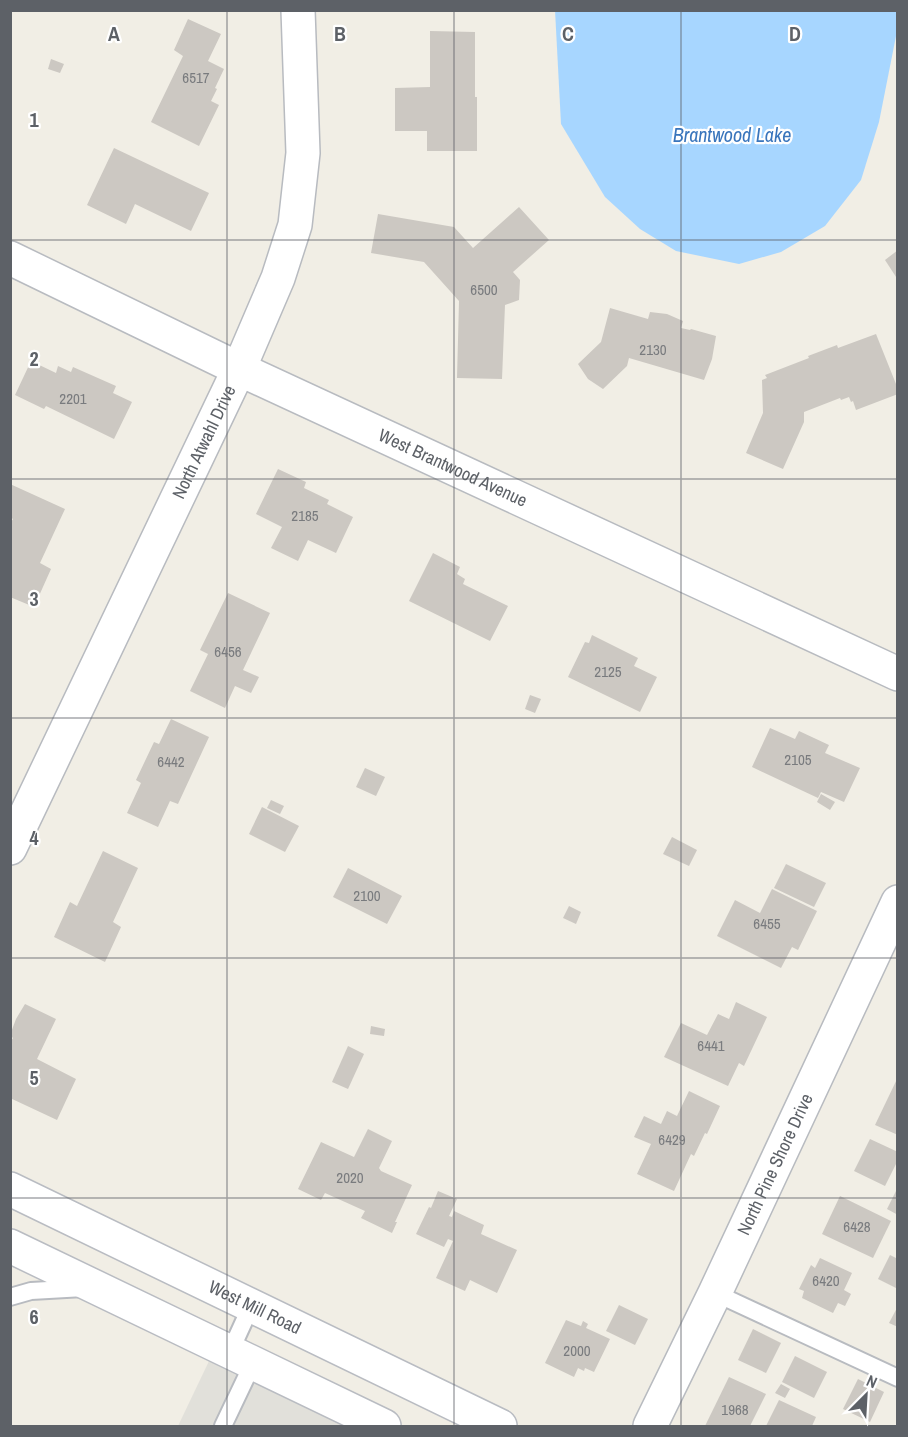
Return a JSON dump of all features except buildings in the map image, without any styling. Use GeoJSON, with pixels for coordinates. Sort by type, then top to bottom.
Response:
{"type":"FeatureCollection","features":[{"type":"Feature","properties":{"kind":"street","name":"North Atwahl Drive"},"geometry":{"type":"LineString","coordinates":[[10,848],[239,369],[278,278],[295,225],[303,153],[298,10]]}},
{"type":"Feature","properties":{"kind":"street","name":"West Brantwood Avenue"},"geometry":{"type":"LineString","coordinates":[[10,258],[239,369],[897,674]]}},
{"type":"Feature","properties":{"kind":"street","name":"North Pine Shore Drive"},"geometry":{"type":"LineString","coordinates":[[650,1426],[715,1293],[897,902]]}},
{"type":"Feature","properties":{"kind":"street","name":"West Mill Road"},"geometry":{"type":"LineString","coordinates":[[10,1189],[500,1426]]}},
{"type":"Feature","properties":{"kind":"street"},"geometry":{"type":"LineString","coordinates":[[10,1246],[384,1426]]}},
{"type":"Feature","properties":{"kind":"lane"},"geometry":{"type":"LineString","coordinates":[[10,1297],[32,1291],[97,1288]]}},
{"type":"Feature","properties":{"kind":"lane"},"geometry":{"type":"LineString","coordinates":[[715,1293],[897,1378]]}},
{"type":"Feature","properties":{"kind":"lane"},"geometry":{"type":"LineString","coordinates":[[223,1426],[241,1358],[251,1306]]}},
{"type":"Feature","properties":{"kind":"shaded area"},"geometry":{"type":"Polygon","coordinates":[[[210,1359],[350,1426],[178,1426],[210,1359]]]}},
{"type":"Feature","properties":{"kind":"water","name":"Brantwood Lake"},"geometry":{"type":"Polygon","coordinates":[[[555,10],[897,11],[897,31],[879,122],[861,180],[825,226],[781,252],[739,264],[676,251],[640,229],[605,197],[561,124],[555,10]]]}}]}
